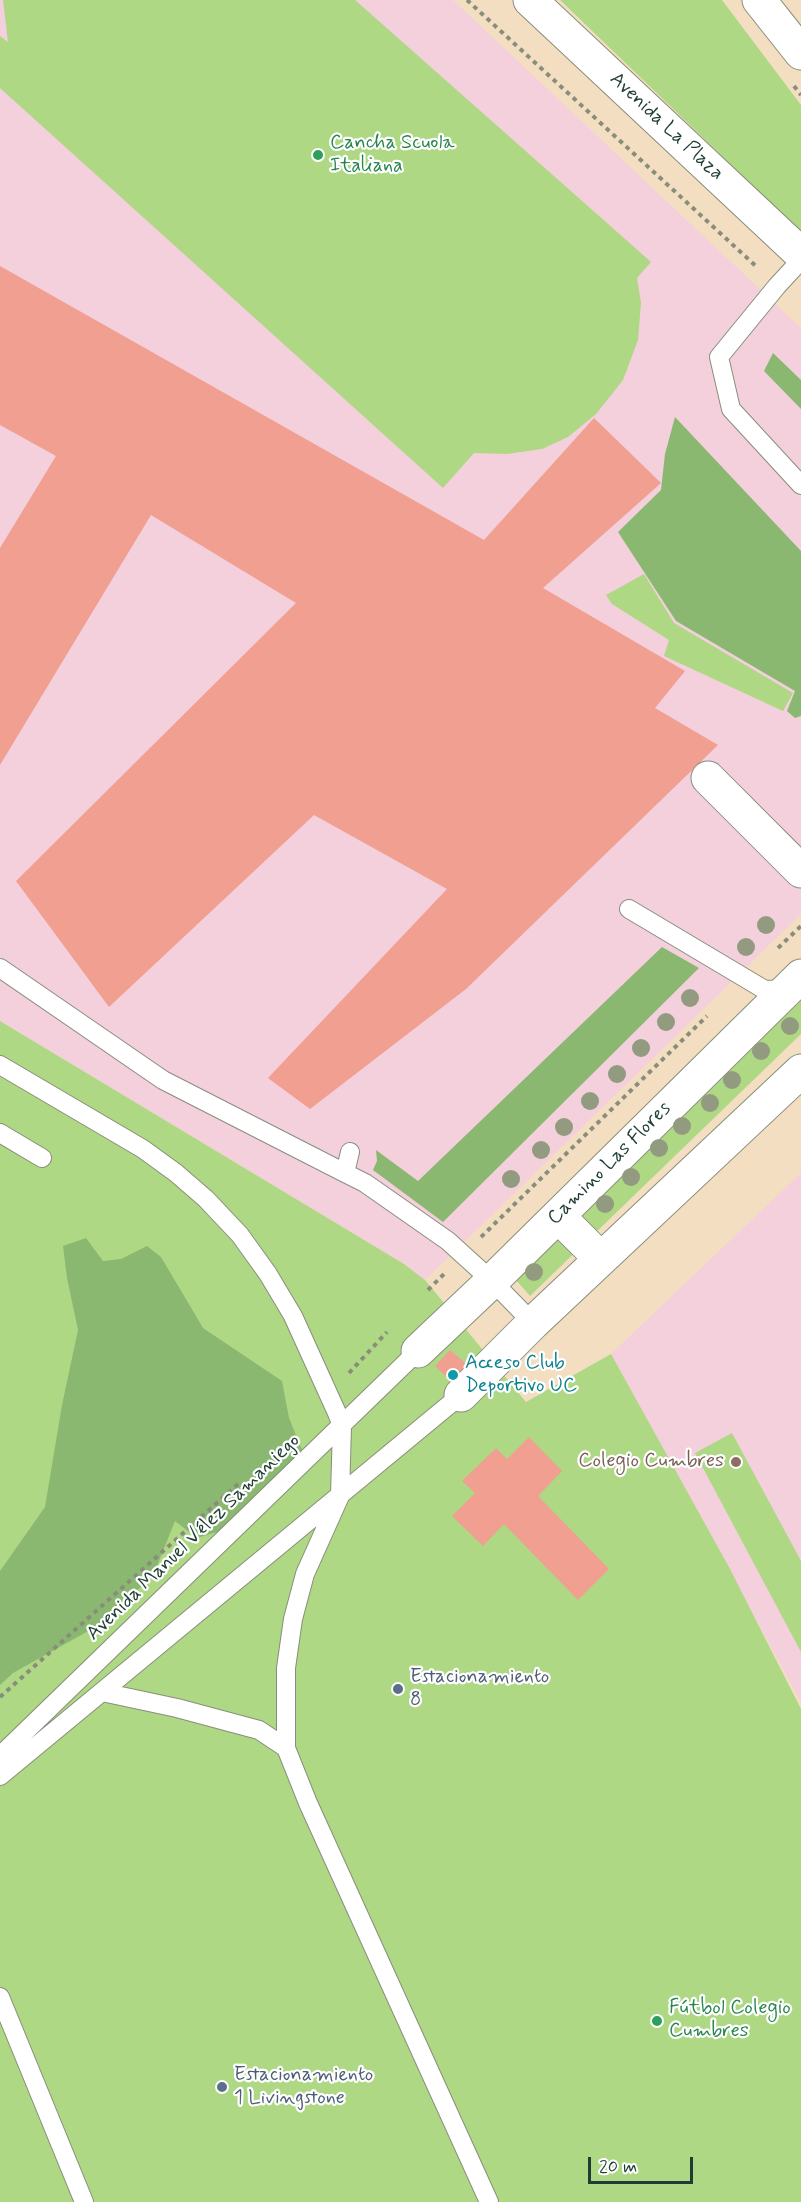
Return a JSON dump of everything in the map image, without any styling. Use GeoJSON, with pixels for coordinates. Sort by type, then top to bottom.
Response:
{"type":"FeatureCollection","features":[{"type":"Feature","properties":{"kind":"street","name":"Avenida La Plaza"},"geometry":{"type":"LineString","coordinates":[[530,0],[801,254]]}},
{"type":"Feature","properties":{"kind":"street"},"geometry":{"type":"LineString","coordinates":[[759,0],[801,53]]}},
{"type":"Feature","properties":{"kind":"street"},"geometry":{"type":"LineString","coordinates":[[708,778],[801,872]]}},
{"type":"Feature","properties":{"kind":"street","name":"Camino Las Flores"},"geometry":{"type":"LineString","coordinates":[[418,1351],[492,1281],[794,982]]}},
{"type":"Feature","properties":{"kind":"street"},"geometry":{"type":"LineString","coordinates":[[455,1401],[533,1323],[801,1071]]}},
{"type":"Feature","properties":{"kind":"street"},"geometry":{"type":"LineString","coordinates":[[558,1216],[601,1259]]}},
{"type":"Feature","properties":{"kind":"lane"},"geometry":{"type":"LineString","coordinates":[[801,260],[719,357],[731,409],[801,485]]}},
{"type":"Feature","properties":{"kind":"lane"},"geometry":{"type":"LineString","coordinates":[[629,909],[765,990],[794,982]]}},
{"type":"Feature","properties":{"kind":"lane"},"geometry":{"type":"LineString","coordinates":[[0,968],[163,1080],[365,1183],[448,1242],[492,1281],[533,1323]]}},
{"type":"Feature","properties":{"kind":"lane"},"geometry":{"type":"LineString","coordinates":[[0,1065],[143,1149],[206,1199],[240,1235],[268,1274],[293,1316],[329,1395],[342,1426],[340,1496],[305,1574],[293,1619],[286,1668],[286,1748],[308,1803],[489,2202]]}},
{"type":"Feature","properties":{"kind":"lane"},"geometry":{"type":"LineString","coordinates":[[0,1133],[42,1158]]}},
{"type":"Feature","properties":{"kind":"lane"},"geometry":{"type":"LineString","coordinates":[[345,1173],[350,1152]]}},
{"type":"Feature","properties":{"kind":"lane","name":"Avenida Manuel Vélez Samaniego"},"geometry":{"type":"LineString","coordinates":[[0,1756],[418,1351]]}},
{"type":"Feature","properties":{"kind":"lane"},"geometry":{"type":"LineString","coordinates":[[0,1776],[455,1401]]}},
{"type":"Feature","properties":{"kind":"lane"},"geometry":{"type":"LineString","coordinates":[[102,1692],[177,1708],[259,1730],[286,1748]]}},
{"type":"Feature","properties":{"kind":"lane"},"geometry":{"type":"LineString","coordinates":[[0,1997],[84,2202]]}},
{"type":"Feature","properties":{"kind":"path"},"geometry":{"type":"LineString","coordinates":[[467,0],[726,236],[777,286]]}},
{"type":"Feature","properties":{"kind":"path"},"geometry":{"type":"LineString","coordinates":[[421,1297],[801,926]]}},
{"type":"Feature","properties":{"kind":"path"},"geometry":{"type":"LineString","coordinates":[[329,1395],[388,1331]]}},
{"type":"Feature","properties":{"kind":"path"},"geometry":{"type":"LineString","coordinates":[[0,1697],[242,1480]]}},
{"type":"Feature","properties":{"kind":"shaded area"},"geometry":{"type":"Polygon","coordinates":[[[0,0],[453,0],[801,328],[801,914],[425,1280],[404,1264],[0,1021],[0,0]]]}},
{"type":"Feature","properties":{"kind":"shaded area","name":"Colegio Cumbres"},"geometry":{"type":"Polygon","coordinates":[[[801,1173],[801,1702],[611,1354],[801,1173]]]}},
{"type":"Feature","properties":{"kind":"green space"},"geometry":{"type":"Polygon","coordinates":[[[3,0],[355,0],[651,262],[637,278],[641,303],[638,340],[623,380],[596,414],[568,437],[542,449],[507,454],[474,453],[443,488],[0,88],[0,36],[8,42],[3,0]]]}},
{"type":"Feature","properties":{"kind":"green space"},"geometry":{"type":"Polygon","coordinates":[[[560,0],[722,0],[801,105],[801,232],[560,0]]]}},
{"type":"Feature","properties":{"kind":"green space"},"geometry":{"type":"Polygon","coordinates":[[[773,353],[801,380],[801,409],[764,371],[773,353]]]}},
{"type":"Feature","properties":{"kind":"green space"},"geometry":{"type":"Polygon","coordinates":[[[675,417],[801,551],[801,716],[795,718],[787,711],[795,691],[676,621],[618,532],[661,490],[665,454],[675,417]]]}},
{"type":"Feature","properties":{"kind":"green space"},"geometry":{"type":"Polygon","coordinates":[[[644,574],[674,623],[793,693],[783,711],[664,656],[669,640],[612,604],[606,595],[644,574]]]}},
{"type":"Feature","properties":{"kind":"green space"},"geometry":{"type":"Polygon","coordinates":[[[662,947],[699,968],[443,1222],[373,1170],[377,1161],[376,1150],[418,1181],[662,947]]]}},
{"type":"Feature","properties":{"kind":"green space"},"geometry":{"type":"Polygon","coordinates":[[[801,1000],[801,1034],[530,1296],[515,1279],[801,1000]]]}},
{"type":"Feature","properties":{"kind":"green space"},"geometry":{"type":"Polygon","coordinates":[[[0,1021],[404,1264],[425,1280],[526,1402],[611,1354],[730,1569],[801,1709],[801,2202],[0,2202],[0,1021]]]}},
{"type":"Feature","properties":{"kind":"green space"},"geometry":{"type":"Polygon","coordinates":[[[86,1238],[103,1261],[121,1259],[147,1246],[161,1257],[203,1328],[282,1381],[289,1418],[302,1450],[285,1479],[227,1529],[197,1538],[175,1521],[153,1576],[99,1625],[13,1673],[0,1685],[0,1571],[45,1507],[62,1405],[78,1330],[63,1246],[86,1238]]]}},
{"type":"Feature","properties":{"kind":"green space"},"geometry":{"type":"Polygon","coordinates":[[[732,1433],[801,1561],[801,1652],[695,1453],[732,1433]]]}},
{"type":"Feature","properties":{"kind":"building"},"geometry":{"type":"Polygon","coordinates":[[[0,266],[484,540],[594,418],[661,483],[543,588],[685,671],[655,708],[718,745],[466,989],[310,1109],[268,1078],[447,889],[314,815],[109,1007],[16,881],[296,603],[151,515],[0,765],[0,548],[56,456],[0,425],[0,266]]]}},
{"type":"Feature","properties":{"kind":"building","name":"Acceso Club Deportivo UC"},"geometry":{"type":"Polygon","coordinates":[[[450,1350],[469,1366],[453,1383],[435,1366],[450,1350]]]}},
{"type":"Feature","properties":{"kind":"building"},"geometry":{"type":"Polygon","coordinates":[[[529,1437],[562,1471],[538,1496],[609,1569],[578,1600],[504,1524],[483,1546],[452,1516],[475,1493],[462,1481],[496,1448],[507,1459],[529,1437]]]}},
{"type":"Feature","properties":{"kind":"place","name":"Cancha Scuola Italiana"},"geometry":{"type":"Point","coordinates":[318,155]}},
{"type":"Feature","properties":{"kind":"place","name":"Acceso Club Deportivo UC"},"geometry":{"type":"Point","coordinates":[453,1375]}},
{"type":"Feature","properties":{"kind":"place","name":"Colegio Cumbres"},"geometry":{"type":"Point","coordinates":[736,1462]}},
{"type":"Feature","properties":{"kind":"place","name":"Estacionamiento 8"},"geometry":{"type":"Point","coordinates":[398,1689]}},
{"type":"Feature","properties":{"kind":"place","name":"Fútbol Colegio Cumbres"},"geometry":{"type":"Point","coordinates":[657,2021]}},
{"type":"Feature","properties":{"kind":"place","name":"Estacionamiento 1 Livingstone"},"geometry":{"type":"Point","coordinates":[222,2087]}}]}
